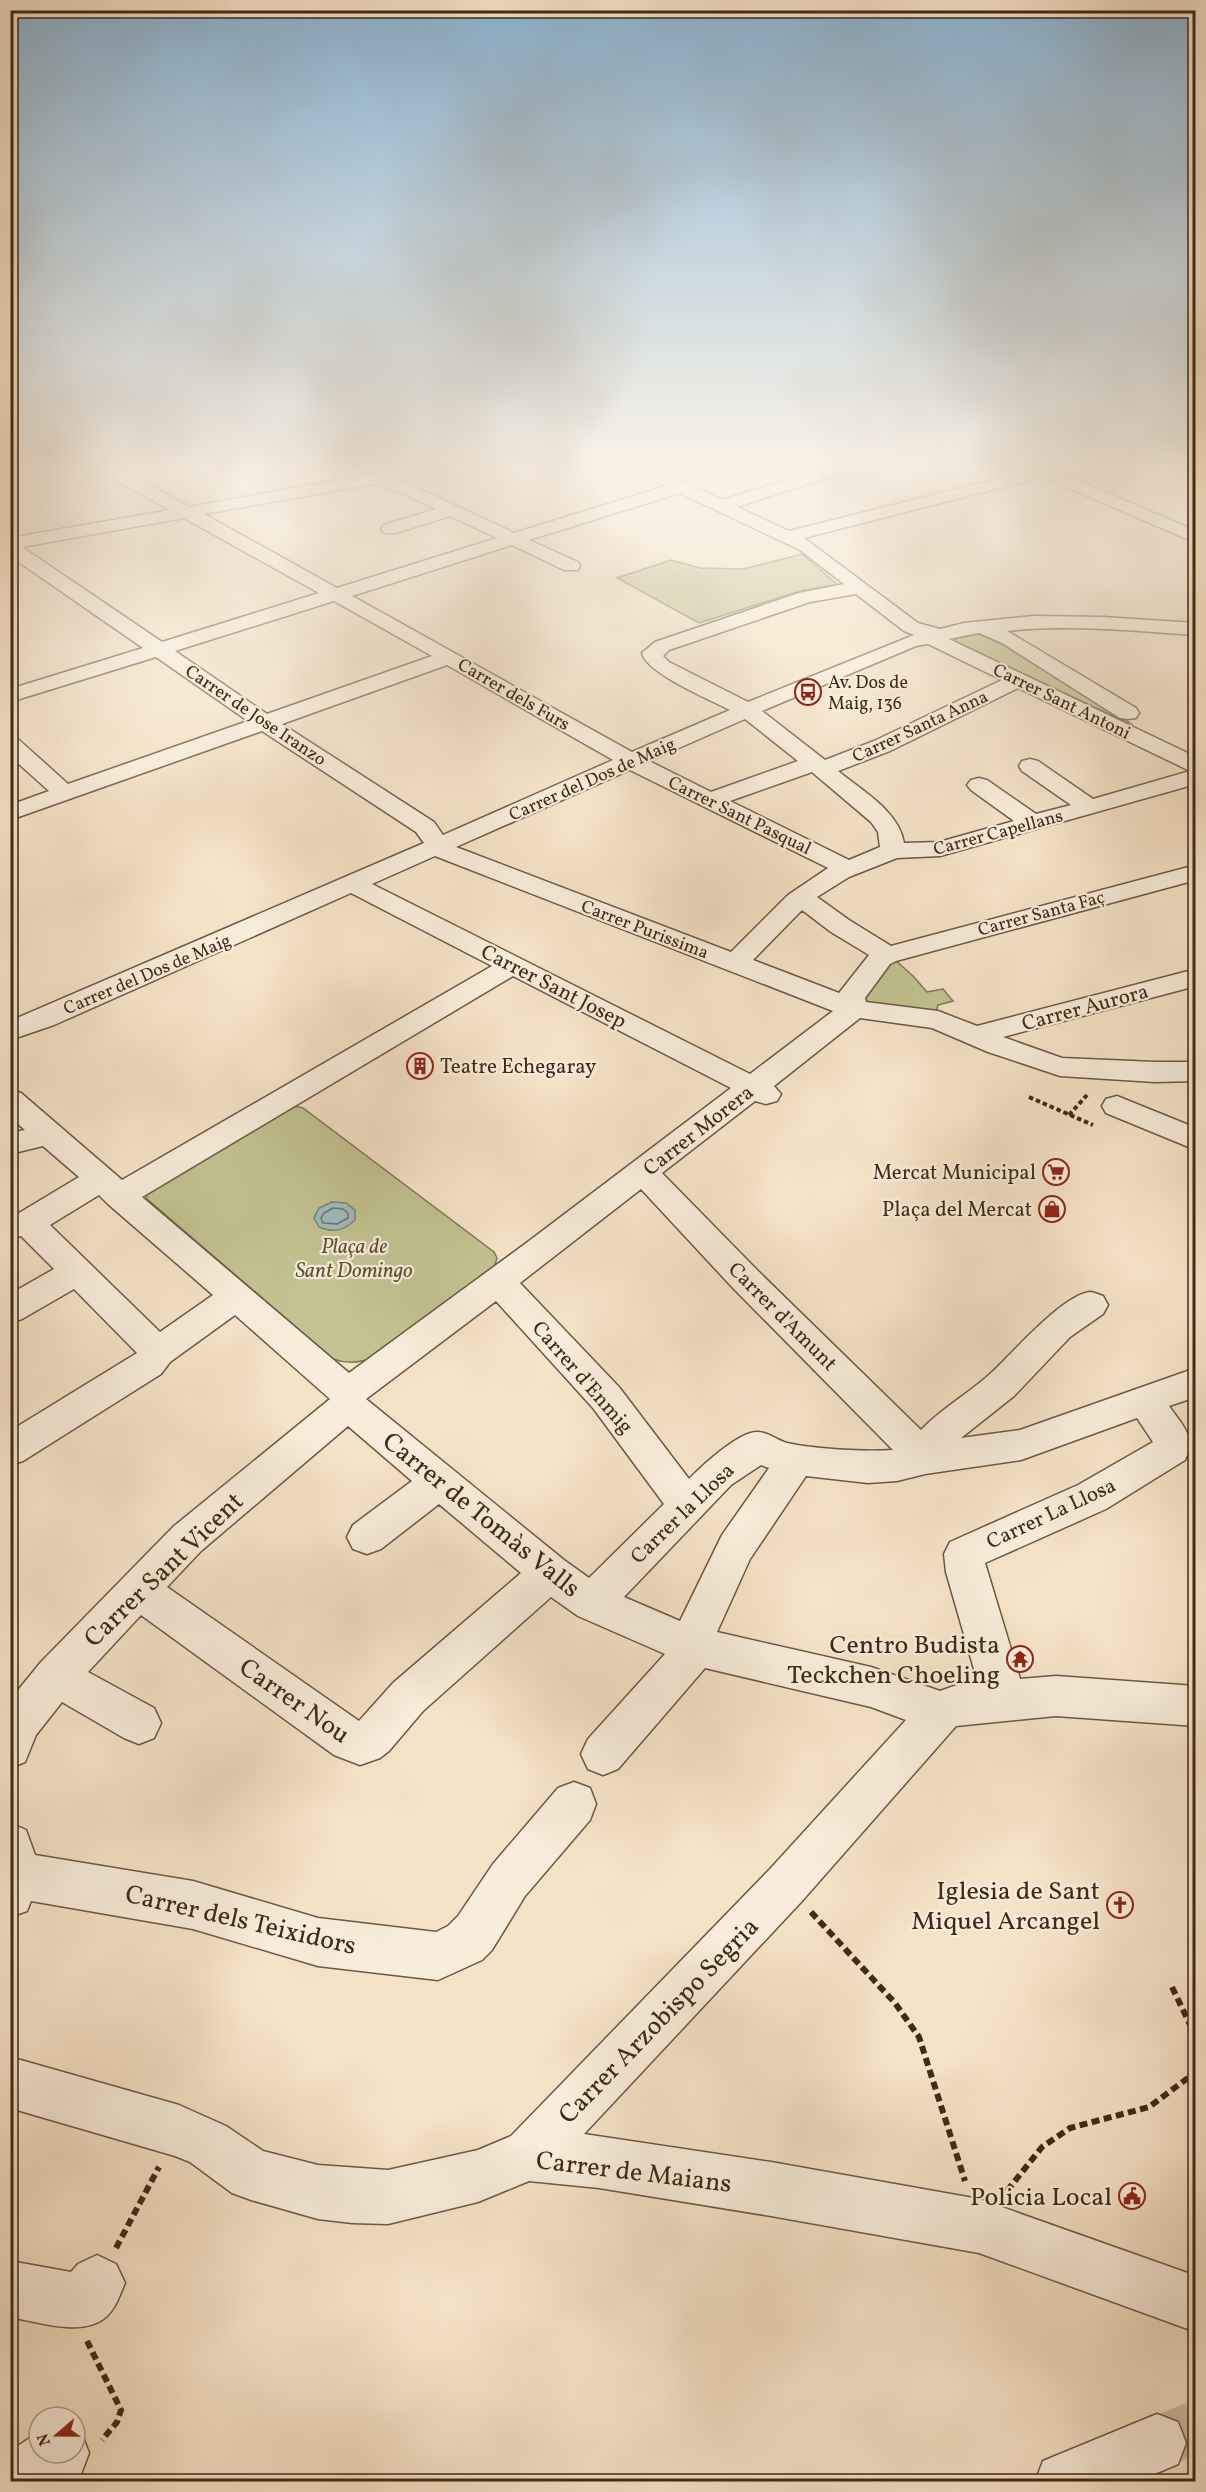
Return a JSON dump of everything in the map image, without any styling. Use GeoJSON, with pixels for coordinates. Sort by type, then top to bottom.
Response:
{"type":"FeatureCollection","features":[{"type":"Feature","properties":{"kind":"street","name":"Carrer de Jose Iranzo"},"geometry":{"type":"LineString","coordinates":[[70,587],[267,724],[425,827],[437,848]]}},
{"type":"Feature","properties":{"kind":"street","name":"Carrer dels Furs"},"geometry":{"type":"LineString","coordinates":[[323,587],[632,762]]}},
{"type":"Feature","properties":{"kind":"street"},"geometry":{"type":"LineString","coordinates":[[10,696],[357,587]]}},
{"type":"Feature","properties":{"kind":"street"},"geometry":{"type":"LineString","coordinates":[[859,587],[795,600],[662,646],[652,653],[656,661],[747,710],[818,766],[879,817],[890,831],[893,851]]}},
{"type":"Feature","properties":{"kind":"street","name":"Carrer Sant Antoni"},"geometry":{"type":"LineString","coordinates":[[860,587],[922,635],[1196,765]]}},
{"type":"Feature","properties":{"kind":"street","name":"Carrer del Dos de Maig"},"geometry":{"type":"LineString","coordinates":[[10,1031],[44,1019],[354,885],[747,710],[922,635],[980,627],[1063,622],[1196,629]]}},
{"type":"Feature","properties":{"kind":"street","name":"Carrer Sant Antoni"},"geometry":{"type":"LineString","coordinates":[[980,627],[1009,639],[1196,756]]}},
{"type":"Feature","properties":{"kind":"street"},"geometry":{"type":"LineString","coordinates":[[10,813],[267,724],[449,657]]}},
{"type":"Feature","properties":{"kind":"street","name":"Carrer Santa Anna"},"geometry":{"type":"LineString","coordinates":[[710,800],[882,746],[1018,680]]}},
{"type":"Feature","properties":{"kind":"street"},"geometry":{"type":"LineString","coordinates":[[10,744],[65,794]]}},
{"type":"Feature","properties":{"kind":"street","name":"Carrer Sant Pasqual"},"geometry":{"type":"LineString","coordinates":[[632,762],[849,869]]}},
{"type":"Feature","properties":{"kind":"street"},"geometry":{"type":"LineString","coordinates":[[1030,766],[1090,807]]}},
{"type":"Feature","properties":{"kind":"street","name":"Carrer Capellans"},"geometry":{"type":"LineString","coordinates":[[735,963],[797,900],[822,882],[893,851],[940,849],[1196,777]]}},
{"type":"Feature","properties":{"kind":"street"},"geometry":{"type":"LineString","coordinates":[[980,785],[1033,823]]}},
{"type":"Feature","properties":{"kind":"street","name":"Carrer Purissima"},"geometry":{"type":"LineString","coordinates":[[437,848],[854,1009]]}},
{"type":"Feature","properties":{"kind":"street","name":"Carrer Santa Faç"},"geometry":{"type":"LineString","coordinates":[[887,955],[1196,872]]}},
{"type":"Feature","properties":{"kind":"street","name":"Carrer Sant Josep"},"geometry":{"type":"LineString","coordinates":[[354,885],[760,1090]]}},
{"type":"Feature","properties":{"kind":"street"},"geometry":{"type":"LineString","coordinates":[[805,896],[840,926],[887,955]]}},
{"type":"Feature","properties":{"kind":"street"},"geometry":{"type":"LineString","coordinates":[[887,955],[881,958],[853,992],[851,998],[854,1009],[932,1018],[1053,1066],[1087,1070],[1196,1071]]}},
{"type":"Feature","properties":{"kind":"street"},"geometry":{"type":"LineString","coordinates":[[158,1352],[76,1272],[19,1225],[110,1187],[319,1078],[513,965]]}},
{"type":"Feature","properties":{"kind":"street","name":"Carrer Aurora"},"geometry":{"type":"LineString","coordinates":[[975,1036],[1196,977]]}},
{"type":"Feature","properties":{"kind":"street","name":"Carrer Morera"},"geometry":{"type":"LineString","coordinates":[[498,1282],[643,1172],[760,1090],[854,1009]]}},
{"type":"Feature","properties":{"kind":"street"},"geometry":{"type":"LineString","coordinates":[[10,1100],[31,1128],[110,1187],[348,1399],[498,1282]]}},
{"type":"Feature","properties":{"kind":"street"},"geometry":{"type":"LineString","coordinates":[[1117,1106],[1196,1140]]}},
{"type":"Feature","properties":{"kind":"street"},"geometry":{"type":"LineString","coordinates":[[10,1144],[31,1128]]}},
{"type":"Feature","properties":{"kind":"street","name":"Carrer d'Amunt"},"geometry":{"type":"LineString","coordinates":[[643,1172],[745,1279],[925,1458]]}},
{"type":"Feature","properties":{"kind":"street"},"geometry":{"type":"LineString","coordinates":[[10,1310],[76,1272]]}},
{"type":"Feature","properties":{"kind":"street","name":"Carrer d'Enmig"},"geometry":{"type":"LineString","coordinates":[[498,1282],[598,1389],[620,1415],[668,1483],[688,1503]]}},
{"type":"Feature","properties":{"kind":"street"},"geometry":{"type":"LineString","coordinates":[[10,1450],[148,1364],[158,1352],[236,1297]]}},
{"type":"Feature","properties":{"kind":"street"},"geometry":{"type":"LineString","coordinates":[[925,1458],[934,1440],[955,1420],[1000,1386],[1058,1328],[1091,1305]]}},
{"type":"Feature","properties":{"kind":"street"},"geometry":{"type":"LineString","coordinates":[[1145,1400],[1196,1382]]}},
{"type":"Feature","properties":{"kind":"street","name":"Carrer de Tomàs Valls"},"geometry":{"type":"LineString","coordinates":[[348,1399],[440,1481],[550,1573],[592,1603],[693,1646],[871,1687],[941,1712]]}},
{"type":"Feature","properties":{"kind":"street","name":"Carrer Sant Vicent"},"geometry":{"type":"LineString","coordinates":[[13,1730],[56,1676],[187,1539],[348,1399]]}},
{"type":"Feature","properties":{"kind":"street","name":"Carrer la Llosa"},"geometry":{"type":"LineString","coordinates":[[592,1603],[718,1474],[757,1447],[778,1456],[797,1459],[868,1467],[897,1465],[925,1458],[1021,1445],[1145,1400]]}},
{"type":"Feature","properties":{"kind":"street","name":"Carrer La Llosa"},"geometry":{"type":"LineString","coordinates":[[1005,1701],[966,1572],[964,1554],[1092,1497],[1172,1449],[1172,1440],[1145,1400]]}},
{"type":"Feature","properties":{"kind":"street"},"geometry":{"type":"LineString","coordinates":[[603,1754],[692,1653],[697,1629],[736,1547],[797,1459]]}},
{"type":"Feature","properties":{"kind":"street"},"geometry":{"type":"LineString","coordinates":[[367,1537],[440,1481]]}},
{"type":"Feature","properties":{"kind":"street","name":"Carrer Nou"},"geometry":{"type":"LineString","coordinates":[[139,1590],[347,1738],[356,1744],[362,1744],[370,1740],[393,1711],[417,1689],[550,1573]]}},
{"type":"Feature","properties":{"kind":"street"},"geometry":{"type":"LineString","coordinates":[[56,1676],[139,1723]]}},
{"type":"Feature","properties":{"kind":"street"},"geometry":{"type":"LineString","coordinates":[[941,1712],[957,1705],[1056,1696],[1196,1706]]}},
{"type":"Feature","properties":{"kind":"street","name":"Carrer Arzobispo Segria"},"geometry":{"type":"LineString","coordinates":[[529,2156],[786,1886],[941,1712]]}},
{"type":"Feature","properties":{"kind":"street","name":"Carrer dels Teixidors"},"geometry":{"type":"LineString","coordinates":[[13,1872],[193,1905],[318,1941],[438,1956],[465,1943],[475,1933],[509,1880],[574,1804]]}},
{"type":"Feature","properties":{"kind":"street","name":"Carrer de Maians"},"geometry":{"type":"LineString","coordinates":[[10,2082],[178,2131],[208,2144],[251,2174],[318,2192],[388,2197],[478,2176],[529,2156],[972,2202],[1196,2304]]}},
{"type":"Feature","properties":{"kind":"street"},"geometry":{"type":"LineString","coordinates":[[10,2289],[87,2292]]}},
{"type":"Feature","properties":{"kind":"street"},"geometry":{"type":"LineString","coordinates":[[1064,2481],[1157,2443]]}},
{"type":"Feature","properties":{"kind":"street"},"geometry":{"type":"LineString","coordinates":[[16,2481],[44,2465]]}},
{"type":"Feature","properties":{"kind":"path"},"geometry":{"type":"LineString","coordinates":[[786,1886],[907,2016],[919,2037],[972,2202],[1042,2146],[1070,2128],[1149,2107],[1196,2072]]}},
{"type":"Feature","properties":{"kind":"path"},"geometry":{"type":"LineString","coordinates":[[1172,1987],[1196,2037]]}},
{"type":"Feature","properties":{"kind":"path"},"geometry":{"type":"LineString","coordinates":[[87,2441],[112,2428],[121,2410],[78,2324],[87,2292],[178,2131]]}},
{"type":"Feature","properties":{"kind":"green space"},"geometry":{"type":"Polygon","coordinates":[[[634,587],[823,587],[800,591],[699,623],[634,587]]]}},
{"type":"Feature","properties":{"kind":"green space"},"geometry":{"type":"Polygon","coordinates":[[[981,634],[1031,658],[1133,725],[954,642],[957,638],[981,634]]]}},
{"type":"Feature","properties":{"kind":"green space"},"geometry":{"type":"Polygon","coordinates":[[[893,958],[927,992],[943,989],[953,1001],[938,1005],[936,1013],[867,1005],[860,995],[893,958]]]}},
{"type":"Feature","properties":{"kind":"green space","name":"Plaça de Sant Domingo"},"geometry":{"type":"Polygon","coordinates":[[[295,1106],[303,1108],[494,1252],[497,1258],[494,1268],[367,1360],[348,1362],[333,1359],[147,1199],[146,1191],[295,1106]]]}},
{"type":"Feature","properties":{"kind":"water"},"geometry":{"type":"Polygon","coordinates":[[[332,1202],[346,1203],[355,1210],[355,1220],[338,1230],[319,1227],[314,1218],[319,1208],[332,1202]]]}},
{"type":"Feature","properties":{"kind":"tunnel"},"geometry":{"type":"LineString","coordinates":[[1157,2443],[1196,2427]]}},
{"type":"Feature","properties":{"kind":"place","name":"Av. Dos de Maig, 136"},"geometry":{"type":"Point","coordinates":[808,692]}},
{"type":"Feature","properties":{"kind":"place","name":"Teatre Echegaray"},"geometry":{"type":"Point","coordinates":[420,1066]}},
{"type":"Feature","properties":{"kind":"place","name":"Mercat Municipal"},"geometry":{"type":"Point","coordinates":[1056,1172]}},
{"type":"Feature","properties":{"kind":"place","name":"Plaça del Mercat"},"geometry":{"type":"Point","coordinates":[1052,1209]}},
{"type":"Feature","properties":{"kind":"place","name":"Centro Budista Teckchen Choeling"},"geometry":{"type":"Point","coordinates":[1020,1659]}},
{"type":"Feature","properties":{"kind":"place","name":"Iglesia de Sant Miquel Arcangel"},"geometry":{"type":"Point","coordinates":[1120,1905]}},
{"type":"Feature","properties":{"kind":"place","name":"Policia Local"},"geometry":{"type":"Point","coordinates":[1132,2196]}}]}
